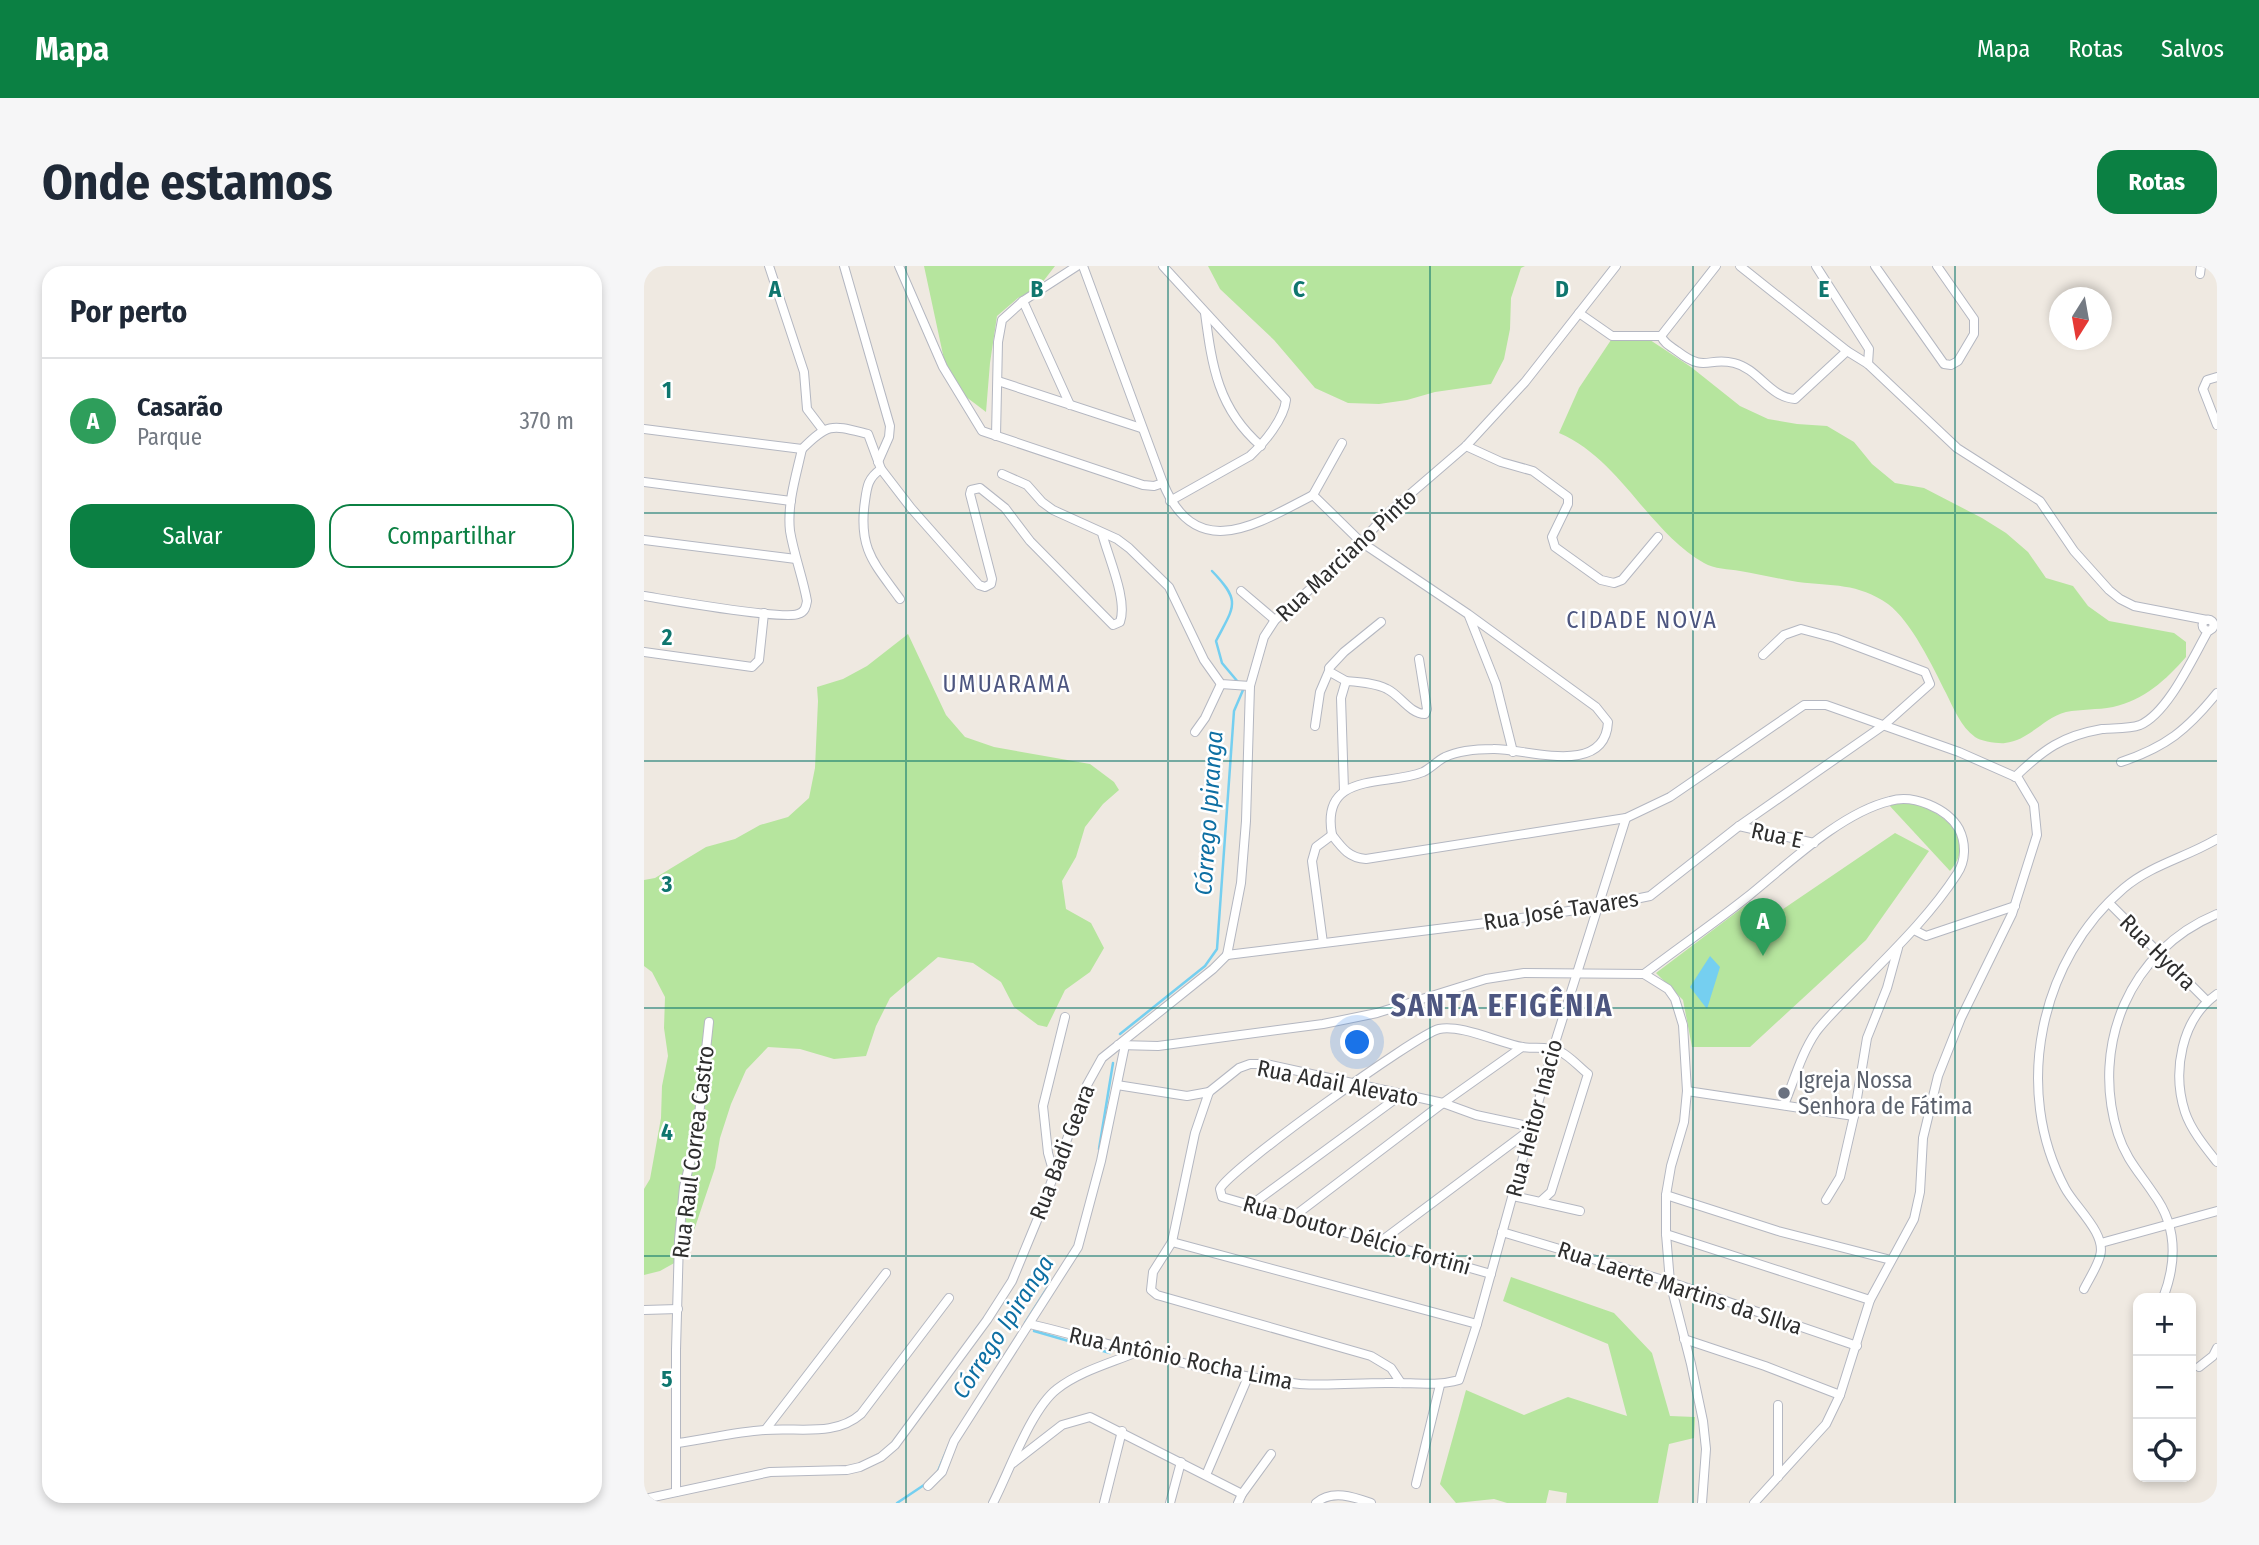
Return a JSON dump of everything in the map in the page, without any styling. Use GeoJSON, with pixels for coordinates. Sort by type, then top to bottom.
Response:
{"type":"FeatureCollection","features":[{"type":"Feature","properties":{"kind":"street"},"geometry":{"type":"LineString","coordinates":[[769,266],[804,372],[807,409],[823,430]]}},
{"type":"Feature","properties":{"kind":"street"},"geometry":{"type":"LineString","coordinates":[[844,266],[890,426],[880,466],[867,485],[863,535],[874,563],[900,599]]}},
{"type":"Feature","properties":{"kind":"street"},"geometry":{"type":"LineString","coordinates":[[899,266],[943,367],[982,431],[1143,485],[1163,483]]}},
{"type":"Feature","properties":{"kind":"street"},"geometry":{"type":"LineString","coordinates":[[996,436],[1000,323],[1023,301],[1077,266]]}},
{"type":"Feature","properties":{"kind":"street"},"geometry":{"type":"LineString","coordinates":[[1083,266],[1170,501],[1191,524],[1226,532],[1251,525],[1313,495],[1342,443]]}},
{"type":"Feature","properties":{"kind":"street"},"geometry":{"type":"LineString","coordinates":[[1163,266],[1286,400],[1285,409],[1261,446],[1237,465],[1170,501]]}},
{"type":"Feature","properties":{"kind":"street","name":"Rua Marciano Pinto"},"geometry":{"type":"LineString","coordinates":[[1227,955],[1241,883],[1246,821],[1248,686],[1258,651],[1275,620],[1361,542],[1397,505],[1466,446],[1525,382],[1616,266]]}},
{"type":"Feature","properties":{"kind":"street"},"geometry":{"type":"LineString","coordinates":[[1661,336],[1716,266]]}},
{"type":"Feature","properties":{"kind":"street"},"geometry":{"type":"LineString","coordinates":[[1740,266],[1847,351],[1868,364],[1957,447],[2040,501],[2074,551],[2109,590],[2134,606],[2189,615],[2210,625],[2166,704],[2140,724],[2063,739],[2033,760],[2015,777]]}},
{"type":"Feature","properties":{"kind":"street"},"geometry":{"type":"LineString","coordinates":[[1816,266],[1869,349],[1868,364]]}},
{"type":"Feature","properties":{"kind":"street"},"geometry":{"type":"LineString","coordinates":[[1875,266],[1944,364],[1951,365],[1958,361],[1974,334],[1975,319],[1937,266]]}},
{"type":"Feature","properties":{"kind":"street"},"geometry":{"type":"LineString","coordinates":[[1023,301],[1070,405]]}},
{"type":"Feature","properties":{"kind":"street"},"geometry":{"type":"LineString","coordinates":[[1205,313],[1225,403],[1240,427],[1261,446]]}},
{"type":"Feature","properties":{"kind":"street"},"geometry":{"type":"LineString","coordinates":[[1578,313],[1612,336],[1661,336]]}},
{"type":"Feature","properties":{"kind":"street"},"geometry":{"type":"LineString","coordinates":[[1661,336],[1664,342],[1692,362],[1705,365],[1734,363],[1748,370],[1782,398],[1795,399],[1847,351]]}},
{"type":"Feature","properties":{"kind":"street"},"geometry":{"type":"LineString","coordinates":[[2217,377],[2207,380],[2203,389],[2217,425]]}},
{"type":"Feature","properties":{"kind":"street"},"geometry":{"type":"LineString","coordinates":[[998,381],[1141,428]]}},
{"type":"Feature","properties":{"kind":"street"},"geometry":{"type":"LineString","coordinates":[[644,596],[764,613],[796,615],[806,609],[807,601],[790,530],[791,501],[802,449],[823,430],[836,428],[868,434],[880,466],[911,508],[979,585],[985,587],[991,584],[992,579],[971,500],[971,490],[976,487],[985,490],[1005,508],[1030,541],[1113,625],[1120,622],[1120,590],[1102,533]]}},
{"type":"Feature","properties":{"kind":"street"},"geometry":{"type":"LineString","coordinates":[[644,429],[802,449]]}},
{"type":"Feature","properties":{"kind":"street"},"geometry":{"type":"LineString","coordinates":[[1466,446],[1501,462],[1533,471],[1568,497],[1568,504],[1552,537],[1555,547],[1601,580],[1614,583],[1622,580],[1658,537]]}},
{"type":"Feature","properties":{"kind":"street"},"geometry":{"type":"LineString","coordinates":[[1002,474],[1027,485],[1053,510],[1129,548],[1169,587],[1205,660],[1221,684]]}},
{"type":"Feature","properties":{"kind":"street"},"geometry":{"type":"LineString","coordinates":[[644,482],[791,501]]}},
{"type":"Feature","properties":{"kind":"street"},"geometry":{"type":"LineString","coordinates":[[1313,495],[1361,542],[1468,614],[1596,708],[1608,722],[1603,740],[1590,752],[1570,757],[1495,749],[1457,754],[1445,757],[1421,773],[1359,783],[1345,790],[1335,803],[1331,815],[1332,835],[1345,851],[1353,856],[1366,859],[1626,818],[1670,797],[1804,705],[1826,705],[1959,752],[2015,777],[2034,805],[2036,835],[2015,906],[1961,1018],[1938,1076],[1923,1138],[1920,1192],[1914,1219],[1870,1300],[1840,1395],[1826,1424],[1754,1503]]}},
{"type":"Feature","properties":{"kind":"street"},"geometry":{"type":"LineString","coordinates":[[644,540],[796,559]]}},
{"type":"Feature","properties":{"kind":"street"},"geometry":{"type":"LineString","coordinates":[[1241,591],[1275,620]]}},
{"type":"Feature","properties":{"kind":"street"},"geometry":{"type":"LineString","coordinates":[[644,652],[752,667],[759,660],[764,613]]}},
{"type":"Feature","properties":{"kind":"street"},"geometry":{"type":"LineString","coordinates":[[1468,614],[1496,684],[1513,752]]}},
{"type":"Feature","properties":{"kind":"street"},"geometry":{"type":"LineString","coordinates":[[1315,726],[1320,692],[1333,662],[1381,622]]}},
{"type":"Feature","properties":{"kind":"street","name":"Rua José Tavares"},"geometry":{"type":"LineString","coordinates":[[1227,955],[1596,907],[1650,896],[1740,827],[1884,725],[1930,684],[1925,672],[1835,638],[1801,629],[1784,635],[1763,655]]}},
{"type":"Feature","properties":{"kind":"street"},"geometry":{"type":"LineString","coordinates":[[1329,671],[1346,681],[1384,687],[1417,713],[1425,714],[1427,709],[1419,659]]}},
{"type":"Feature","properties":{"kind":"street"},"geometry":{"type":"LineString","coordinates":[[1345,790],[1341,698],[1346,681]]}},
{"type":"Feature","properties":{"kind":"street"},"geometry":{"type":"LineString","coordinates":[[1221,684],[1248,686]]}},
{"type":"Feature","properties":{"kind":"street"},"geometry":{"type":"LineString","coordinates":[[1195,732],[1205,719],[1221,684]]}},
{"type":"Feature","properties":{"kind":"street"},"geometry":{"type":"LineString","coordinates":[[2121,762],[2148,753],[2177,736],[2217,693]]}},
{"type":"Feature","properties":{"kind":"street"},"geometry":{"type":"LineString","coordinates":[[1644,974],[1814,843],[1867,808],[1893,800],[1913,799],[1947,816],[1963,837],[1963,863],[1958,874],[1914,930],[1816,1032],[1801,1060],[1784,1105]]}},
{"type":"Feature","properties":{"kind":"street","name":"Rua Heitor Inácio"},"geometry":{"type":"LineString","coordinates":[[1459,1380],[1553,1049],[1626,818]]}},
{"type":"Feature","properties":{"kind":"street","name":"Rua E"},"geometry":{"type":"LineString","coordinates":[[1740,827],[1814,843]]}},
{"type":"Feature","properties":{"kind":"street"},"geometry":{"type":"LineString","coordinates":[[1323,943],[1312,862],[1316,847],[1332,835]]}},
{"type":"Feature","properties":{"kind":"street"},"geometry":{"type":"LineString","coordinates":[[2084,1289],[2100,1259],[2101,1242],[2064,1187],[2045,1135],[2038,1066],[2048,1002],[2058,975],[2090,922],[2124,888],[2159,865],[2217,839]]}},
{"type":"Feature","properties":{"kind":"street","name":"Rua Hydra"},"geometry":{"type":"LineString","coordinates":[[2109,903],[2207,1001]]}},
{"type":"Feature","properties":{"kind":"street"},"geometry":{"type":"LineString","coordinates":[[1914,930],[1926,936],[2015,906]]}},
{"type":"Feature","properties":{"kind":"street"},"geometry":{"type":"LineString","coordinates":[[2165,1293],[2171,1278],[2174,1250],[2170,1224],[2155,1195],[2130,1163],[2118,1133],[2108,1068],[2112,1037],[2126,999],[2157,953],[2217,914]]}},
{"type":"Feature","properties":{"kind":"street"},"geometry":{"type":"LineString","coordinates":[[1826,1200],[1840,1177],[1854,1116],[1867,1038],[1887,988],[1899,945]]}},
{"type":"Feature","properties":{"kind":"street","name":"Rua Badi Geara"},"geometry":{"type":"LineString","coordinates":[[644,1499],[770,1472],[847,1470],[881,1457],[895,1445],[987,1320],[1012,1281],[1094,1071],[1102,1058],[1122,1045],[1227,955]]}},
{"type":"Feature","properties":{"kind":"street"},"geometry":{"type":"LineString","coordinates":[[928,1486],[942,1472],[954,1441],[1054,1287],[1082,1237],[1117,1085],[1122,1045],[1158,1046],[1323,1024],[1377,1013],[1486,979],[1524,973],[1644,974],[1660,982],[1675,999],[1683,1025],[1687,1091],[1684,1122],[1666,1195],[1666,1234],[1670,1282],[1703,1421],[1706,1449],[1702,1503]]}},
{"type":"Feature","properties":{"kind":"street"},"geometry":{"type":"LineString","coordinates":[[2217,994],[2207,1001],[2189,1029],[2179,1059],[2179,1084],[2185,1114],[2217,1162]]}},
{"type":"Feature","properties":{"kind":"street"},"geometry":{"type":"LineString","coordinates":[[1054,1174],[1048,1153],[1043,1106],[1065,1017]]}},
{"type":"Feature","properties":{"kind":"street","name":"Rua Raul Correa Castro"},"geometry":{"type":"LineString","coordinates":[[676,1492],[680,1220],[684,1187],[698,1134],[709,1022]]}},
{"type":"Feature","properties":{"kind":"street"},"geometry":{"type":"LineString","coordinates":[[1355,1082],[1429,1032],[1438,1029],[1445,1028],[1522,1047],[1563,1052],[1588,1074],[1550,1192],[1540,1202]]}},
{"type":"Feature","properties":{"kind":"street"},"geometry":{"type":"LineString","coordinates":[[1293,1217],[1443,1103],[1522,1047]]}},
{"type":"Feature","properties":{"kind":"street","name":"Rua Adail Alevato"},"geometry":{"type":"LineString","coordinates":[[1209,1091],[1250,1064],[1266,1064],[1443,1103],[1476,1115],[1532,1128]]}},
{"type":"Feature","properties":{"kind":"street","name":"Rua Doutor Délcio Fortini"},"geometry":{"type":"LineString","coordinates":[[1355,1082],[1230,1175],[1221,1184],[1222,1198],[1491,1274]]}},
{"type":"Feature","properties":{"kind":"street"},"geometry":{"type":"LineString","coordinates":[[1117,1085],[1187,1096],[1209,1091]]}},
{"type":"Feature","properties":{"kind":"street"},"geometry":{"type":"LineString","coordinates":[[1209,1091],[1195,1133],[1172,1242],[1153,1272],[1150,1286],[1157,1295],[1371,1356],[1391,1368],[1401,1383]]}},
{"type":"Feature","properties":{"kind":"street"},"geometry":{"type":"LineString","coordinates":[[1687,1091],[1854,1116]]}},
{"type":"Feature","properties":{"kind":"street"},"geometry":{"type":"LineString","coordinates":[[1251,1205],[1402,1094]]}},
{"type":"Feature","properties":{"kind":"street"},"geometry":{"type":"LineString","coordinates":[[1380,1242],[1532,1128]]}},
{"type":"Feature","properties":{"kind":"street"},"geometry":{"type":"LineString","coordinates":[[1666,1195],[1778,1231],[1891,1260]]}},
{"type":"Feature","properties":{"kind":"street"},"geometry":{"type":"LineString","coordinates":[[1513,1196],[1580,1211]]}},
{"type":"Feature","properties":{"kind":"street"},"geometry":{"type":"LineString","coordinates":[[2101,1242],[2217,1212]]}},
{"type":"Feature","properties":{"kind":"street","name":"Rua Laerte Martins da SIlva"},"geometry":{"type":"LineString","coordinates":[[1502,1232],[1670,1282],[1857,1346]]}},
{"type":"Feature","properties":{"kind":"street"},"geometry":{"type":"LineString","coordinates":[[1666,1234],[1870,1300]]}},
{"type":"Feature","properties":{"kind":"street"},"geometry":{"type":"LineString","coordinates":[[1172,1242],[1477,1324]]}},
{"type":"Feature","properties":{"kind":"street"},"geometry":{"type":"LineString","coordinates":[[766,1429],[886,1273]]}},
{"type":"Feature","properties":{"kind":"street"},"geometry":{"type":"LineString","coordinates":[[678,1443],[766,1429],[831,1428],[853,1421],[949,1298]]}},
{"type":"Feature","properties":{"kind":"street"},"geometry":{"type":"LineString","coordinates":[[644,1310],[678,1309]]}},
{"type":"Feature","properties":{"kind":"street","name":"Rua Antônio Rocha Lima"},"geometry":{"type":"LineString","coordinates":[[1030,1324],[1248,1377],[1303,1384],[1440,1385],[1459,1380]]}},
{"type":"Feature","properties":{"kind":"street"},"geometry":{"type":"LineString","coordinates":[[1684,1339],[1840,1395]]}},
{"type":"Feature","properties":{"kind":"street"},"geometry":{"type":"LineString","coordinates":[[2199,1367],[2213,1356],[2217,1348]]}},
{"type":"Feature","properties":{"kind":"street"},"geometry":{"type":"LineString","coordinates":[[993,1503],[1033,1419],[1045,1401],[1057,1389],[1082,1375],[1138,1352]]}},
{"type":"Feature","properties":{"kind":"street"},"geometry":{"type":"LineString","coordinates":[[1206,1475],[1248,1377]]}},
{"type":"Feature","properties":{"kind":"street"},"geometry":{"type":"LineString","coordinates":[[1416,1484],[1440,1385]]}},
{"type":"Feature","properties":{"kind":"street"},"geometry":{"type":"LineString","coordinates":[[1778,1405],[1779,1477]]}},
{"type":"Feature","properties":{"kind":"street"},"geometry":{"type":"LineString","coordinates":[[1013,1463],[1062,1425],[1090,1416],[1242,1494]]}},
{"type":"Feature","properties":{"kind":"street"},"geometry":{"type":"LineString","coordinates":[[1104,1503],[1122,1431]]}},
{"type":"Feature","properties":{"kind":"street"},"geometry":{"type":"LineString","coordinates":[[1238,1503],[1271,1454]]}},
{"type":"Feature","properties":{"kind":"street"},"geometry":{"type":"LineString","coordinates":[[1170,1503],[1181,1462]]}},
{"type":"Feature","properties":{"kind":"street"},"geometry":{"type":"LineString","coordinates":[[1316,1503],[1327,1497],[1347,1495],[1371,1503]]}},
{"type":"Feature","properties":{"kind":"green space"},"geometry":{"type":"Polygon","coordinates":[[[924,266],[1055,266],[1038,288],[1018,298],[997,316],[986,412],[961,393],[945,364],[924,266]]]}},
{"type":"Feature","properties":{"kind":"green space"},"geometry":{"type":"Polygon","coordinates":[[[1208,266],[1525,266],[1521,268],[1511,298],[1510,329],[1504,359],[1491,384],[1379,404],[1348,403],[1315,388],[1274,340],[1220,289],[1208,266]]]}},
{"type":"Feature","properties":{"kind":"green space"},"geometry":{"type":"Polygon","coordinates":[[[1615,334],[1644,336],[1691,367],[1740,406],[1768,419],[1827,426],[1854,442],[1872,464],[1895,483],[1924,488],[2006,533],[2028,552],[2046,578],[2073,586],[2088,606],[2109,621],[2174,633],[2186,642],[2186,657],[2154,688],[2124,704],[2066,712],[2014,741],[1998,743],[1977,738],[1958,716],[1913,633],[1888,604],[1855,589],[1791,581],[1717,568],[1704,563],[1666,533],[1600,460],[1559,433],[1579,388],[1615,334]]]}},
{"type":"Feature","properties":{"kind":"green space"},"geometry":{"type":"Polygon","coordinates":[[[908,634],[946,715],[965,737],[994,747],[1090,764],[1114,782],[1119,790],[1103,804],[1085,827],[1076,857],[1062,881],[1066,909],[1091,923],[1104,948],[1090,972],[1065,990],[1047,1027],[1038,1025],[1014,1007],[1001,982],[973,963],[938,957],[890,998],[876,1026],[866,1056],[834,1059],[800,1049],[768,1047],[746,1070],[731,1104],[720,1138],[715,1168],[685,1257],[660,1271],[644,1275],[644,1189],[650,1179],[668,1056],[664,1028],[665,997],[652,972],[644,966],[644,880],[655,878],[706,847],[735,839],[760,825],[788,817],[809,798],[815,768],[817,687],[843,679],[867,666],[908,634]]]}},
{"type":"Feature","properties":{"kind":"green space"},"geometry":{"type":"Polygon","coordinates":[[[1911,802],[1934,812],[1953,827],[1960,847],[1958,858],[1950,871],[1888,804],[1911,802]]]}},
{"type":"Feature","properties":{"kind":"green space"},"geometry":{"type":"Polygon","coordinates":[[[1895,833],[1929,851],[1866,940],[1750,1047],[1692,1047],[1683,1000],[1656,973],[1750,902],[1767,920],[1895,833]]]}},
{"type":"Feature","properties":{"kind":"green space"},"geometry":{"type":"Polygon","coordinates":[[[1511,1277],[1614,1313],[1652,1353],[1670,1416],[1695,1417],[1694,1438],[1669,1444],[1658,1503],[1566,1503],[1567,1493],[1549,1490],[1546,1503],[1507,1503],[1494,1499],[1456,1503],[1440,1484],[1466,1390],[1524,1415],[1568,1397],[1627,1416],[1608,1344],[1503,1301],[1511,1277]]]}},
{"type":"Feature","properties":{"kind":"water"},"geometry":{"type":"Polygon","coordinates":[[[1710,956],[1720,967],[1707,1009],[1690,987],[1710,956]]]}},
{"type":"Feature","properties":{"kind":"waterway","name":"Córrego Ipiranga"},"geometry":{"type":"LineString","coordinates":[[1212,571],[1222,581],[1231,598],[1231,612],[1216,641],[1222,663],[1238,682]]}},
{"type":"Feature","properties":{"kind":"waterway","name":"Córrego Ipiranga"},"geometry":{"type":"LineString","coordinates":[[1120,1034],[1205,966],[1217,949],[1234,711],[1243,690],[1241,688]]}},
{"type":"Feature","properties":{"kind":"waterway","name":"Córrego Ipiranga"},"geometry":{"type":"LineString","coordinates":[[1099,1149],[1113,1063]]}},
{"type":"Feature","properties":{"kind":"waterway","name":"Córrego Ipiranga"},"geometry":{"type":"LineString","coordinates":[[1025,1323],[1051,1282]]}},
{"type":"Feature","properties":{"kind":"waterway"},"geometry":{"type":"LineString","coordinates":[[1034,1331],[1110,1353]]}},
{"type":"Feature","properties":{"kind":"waterway","name":"Córrego Ipiranga"},"geometry":{"type":"LineString","coordinates":[[938,1471],[949,1445]]}},
{"type":"Feature","properties":{"kind":"waterway","name":"Córrego Ipiranga"},"geometry":{"type":"LineString","coordinates":[[897,1503],[927,1483]]}},
{"type":"Feature","properties":{"kind":"place","name":"Casarão"},"geometry":{"type":"Point","coordinates":[1763,956]}},
{"type":"Feature","properties":{"kind":"place","name":"Igreja Nossa Senhora de Fátima"},"geometry":{"type":"Point","coordinates":[1784,1093]}},
{"type":"Feature","properties":{"kind":"district","name":"CIDADE NOVA"},"geometry":{"type":"Point","coordinates":[1642,620]}},
{"type":"Feature","properties":{"kind":"district","name":"UMUARAMA"},"geometry":{"type":"Point","coordinates":[1007,684]}},
{"type":"Feature","properties":{"kind":"district","name":"SANTA EFIGÊNIA"},"geometry":{"type":"Point","coordinates":[1502,1006]}}]}
